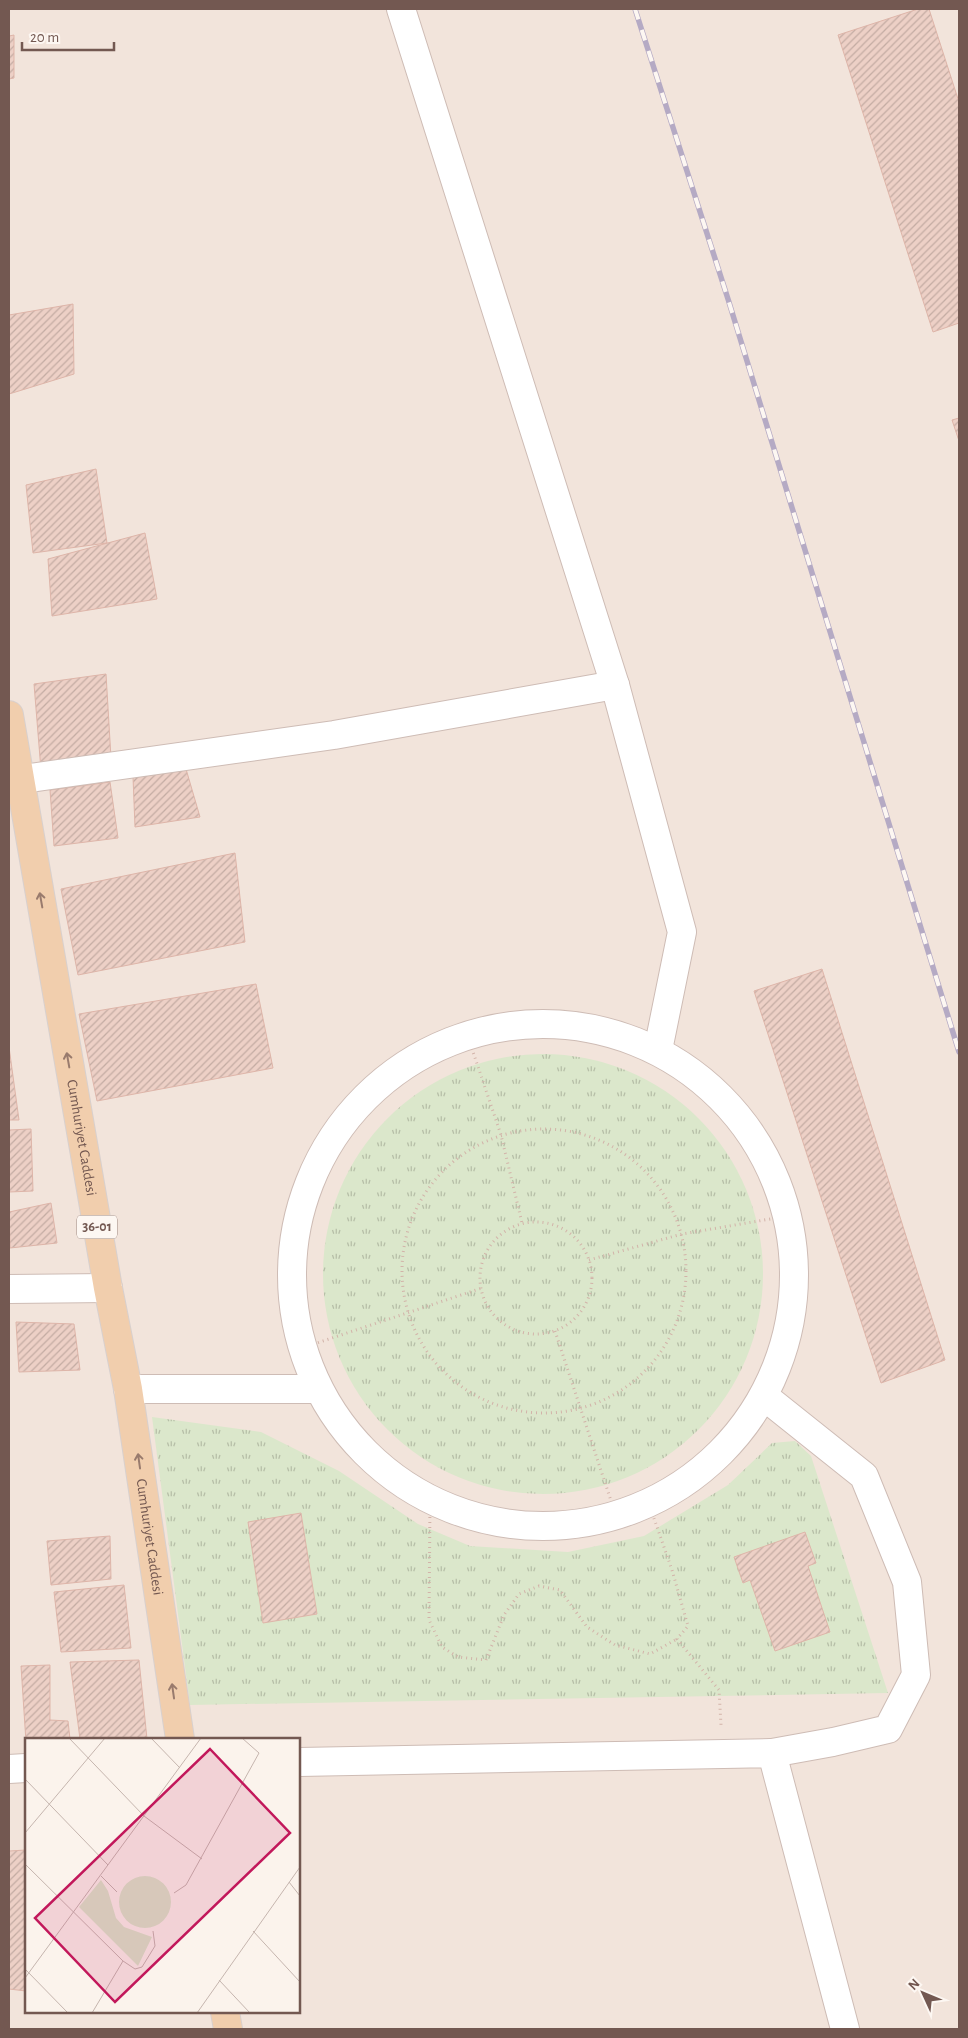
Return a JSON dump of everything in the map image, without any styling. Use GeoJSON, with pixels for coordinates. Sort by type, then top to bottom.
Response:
{"type":"FeatureCollection","features":[{"type":"Feature","properties":{"kind":"main road","name":"Cumhuriyet Caddesi"},"geometry":{"type":"LineString","coordinates":[[9,715],[14,781],[128,1389],[180,1738]]}},
{"type":"Feature","properties":{"kind":"main road"},"geometry":{"type":"LineString","coordinates":[[225,2013],[228,2029]]}},
{"type":"Feature","properties":{"kind":"street"},"geometry":{"type":"LineString","coordinates":[[401,9],[615,686],[682,932],[658,1050]]}},
{"type":"Feature","properties":{"kind":"street"},"geometry":{"type":"LineString","coordinates":[[14,781],[334,734],[615,686]]}},
{"type":"Feature","properties":{"kind":"street"},"geometry":{"type":"LineString","coordinates":[[537,1020],[622,1032],[658,1050],[698,1071],[752,1135],[782,1217],[794,1321],[776,1381],[730,1448],[666,1498],[616,1516],[589,1525],[508,1526],[430,1502],[364,1455],[317,1389],[299,1349],[293,1311],[294,1230],[324,1149],[379,1082],[467,1034],[537,1020]]}},
{"type":"Feature","properties":{"kind":"street"},"geometry":{"type":"LineString","coordinates":[[9,1289],[108,1288]]}},
{"type":"Feature","properties":{"kind":"street"},"geometry":{"type":"LineString","coordinates":[[128,1389],[317,1389]]}},
{"type":"Feature","properties":{"kind":"street"},"geometry":{"type":"LineString","coordinates":[[300,1762],[772,1753],[833,1742],[888,1729],[916,1675],[907,1582],[864,1476],[765,1397]]}},
{"type":"Feature","properties":{"kind":"street"},"geometry":{"type":"LineString","coordinates":[[772,1753],[845,2029]]}},
{"type":"Feature","properties":{"kind":"street"},"geometry":{"type":"LineString","coordinates":[[9,1769],[25,1768]]}},
{"type":"Feature","properties":{"kind":"path"},"geometry":{"type":"LineString","coordinates":[[467,1034],[501,1135],[522,1223]]}},
{"type":"Feature","properties":{"kind":"path"},"geometry":{"type":"LineString","coordinates":[[547,1128],[592,1136],[632,1158],[664,1192],[682,1234],[687,1280],[676,1326],[650,1367],[612,1397],[566,1413],[518,1412],[473,1396],[436,1365],[411,1324],[401,1277],[407,1229],[428,1188],[461,1156],[501,1135],[547,1128]]}},
{"type":"Feature","properties":{"kind":"path"},"geometry":{"type":"LineString","coordinates":[[589,1260],[682,1234],[782,1217]]}},
{"type":"Feature","properties":{"kind":"path"},"geometry":{"type":"LineString","coordinates":[[542,1221],[560,1226],[576,1237],[587,1253],[589,1260],[593,1271],[591,1291],[584,1309],[572,1322],[555,1331],[538,1334],[520,1332],[504,1324],[491,1311],[483,1295],[480,1278],[483,1260],[492,1244],[505,1232],[522,1223],[542,1221]]}},
{"type":"Feature","properties":{"kind":"path"},"geometry":{"type":"LineString","coordinates":[[299,1349],[482,1288]]}},
{"type":"Feature","properties":{"kind":"path"},"geometry":{"type":"LineString","coordinates":[[555,1331],[616,1516]]}},
{"type":"Feature","properties":{"kind":"path"},"geometry":{"type":"LineString","coordinates":[[430,1502],[429,1620],[442,1647],[458,1657],[486,1660],[504,1615],[519,1594],[538,1586],[560,1590],[588,1627],[615,1646],[650,1654],[677,1639],[688,1626],[672,1570],[649,1504]]}},
{"type":"Feature","properties":{"kind":"path"},"geometry":{"type":"LineString","coordinates":[[677,1639],[719,1690],[723,1753]]}},
{"type":"Feature","properties":{"kind":"shaded area"},"geometry":{"type":"Polygon","coordinates":[[[9,9],[959,9],[959,2029],[9,2029],[9,9]]]}},
{"type":"Feature","properties":{"kind":"green space"},"geometry":{"type":"Polygon","coordinates":[[[543,1054],[586,1058],[607,1063],[627,1071],[665,1091],[699,1118],[726,1152],[746,1190],[754,1210],[759,1231],[763,1274],[759,1317],[754,1338],[746,1358],[726,1396],[699,1430],[665,1457],[627,1477],[607,1485],[586,1490],[543,1494],[500,1490],[479,1485],[459,1477],[421,1457],[387,1430],[360,1396],[340,1358],[332,1338],[327,1317],[323,1274],[327,1231],[332,1210],[340,1190],[360,1152],[387,1118],[421,1091],[459,1071],[479,1063],[500,1058],[543,1054]]]}},
{"type":"Feature","properties":{"kind":"green space"},"geometry":{"type":"Polygon","coordinates":[[[152,1417],[261,1432],[339,1471],[418,1524],[470,1546],[568,1552],[644,1536],[728,1485],[772,1443],[795,1441],[811,1456],[888,1693],[190,1705],[152,1417]]]}},
{"type":"Feature","properties":{"kind":"building"},"geometry":{"type":"Polygon","coordinates":[[[918,9],[929,9],[959,102],[959,323],[933,332],[838,35],[918,9]]]}},
{"type":"Feature","properties":{"kind":"building"},"geometry":{"type":"Polygon","coordinates":[[[14,35],[14,78],[9,79],[9,36],[14,35]]]}},
{"type":"Feature","properties":{"kind":"building"},"geometry":{"type":"Polygon","coordinates":[[[73,304],[74,374],[9,394],[9,315],[73,304]]]}},
{"type":"Feature","properties":{"kind":"building"},"geometry":{"type":"Polygon","coordinates":[[[959,418],[959,441],[952,420],[959,418]]]}},
{"type":"Feature","properties":{"kind":"building"},"geometry":{"type":"Polygon","coordinates":[[[96,469],[107,543],[33,553],[26,485],[96,469]]]}},
{"type":"Feature","properties":{"kind":"building"},"geometry":{"type":"Polygon","coordinates":[[[145,533],[157,599],[52,616],[48,559],[145,533]]]}},
{"type":"Feature","properties":{"kind":"building"},"geometry":{"type":"Polygon","coordinates":[[[106,674],[111,758],[41,770],[34,684],[106,674]]]}},
{"type":"Feature","properties":{"kind":"building"},"geometry":{"type":"Polygon","coordinates":[[[186,769],[200,817],[135,827],[133,777],[186,769]]]}},
{"type":"Feature","properties":{"kind":"building"},"geometry":{"type":"Polygon","coordinates":[[[110,782],[118,838],[54,846],[50,790],[110,782]]]}},
{"type":"Feature","properties":{"kind":"building"},"geometry":{"type":"Polygon","coordinates":[[[235,853],[245,942],[78,975],[61,889],[235,853]]]}},
{"type":"Feature","properties":{"kind":"building"},"geometry":{"type":"Polygon","coordinates":[[[822,969],[945,1360],[881,1383],[754,991],[822,969]]]}},
{"type":"Feature","properties":{"kind":"building"},"geometry":{"type":"Polygon","coordinates":[[[256,984],[273,1068],[97,1101],[79,1014],[256,984]]]}},
{"type":"Feature","properties":{"kind":"building"},"geometry":{"type":"Polygon","coordinates":[[[9,1047],[19,1120],[9,1120],[9,1047]]]}},
{"type":"Feature","properties":{"kind":"building"},"geometry":{"type":"Polygon","coordinates":[[[31,1129],[33,1191],[9,1192],[9,1130],[31,1129]]]}},
{"type":"Feature","properties":{"kind":"building"},"geometry":{"type":"Polygon","coordinates":[[[51,1203],[57,1243],[10,1248],[9,1212],[51,1203]]]}},
{"type":"Feature","properties":{"kind":"building"},"geometry":{"type":"Polygon","coordinates":[[[16,1322],[74,1324],[80,1370],[19,1372],[16,1322]]]}},
{"type":"Feature","properties":{"kind":"building"},"geometry":{"type":"Polygon","coordinates":[[[301,1513],[317,1614],[263,1623],[248,1522],[301,1513]]]}},
{"type":"Feature","properties":{"kind":"building"},"geometry":{"type":"Polygon","coordinates":[[[805,1532],[816,1563],[808,1566],[830,1632],[775,1651],[750,1580],[743,1583],[734,1557],[805,1532]]]}},
{"type":"Feature","properties":{"kind":"building"},"geometry":{"type":"Polygon","coordinates":[[[110,1536],[111,1579],[51,1585],[47,1541],[110,1536]]]}},
{"type":"Feature","properties":{"kind":"building"},"geometry":{"type":"Polygon","coordinates":[[[124,1585],[131,1648],[61,1652],[54,1592],[124,1585]]]}},
{"type":"Feature","properties":{"kind":"building"},"geometry":{"type":"Polygon","coordinates":[[[139,1660],[147,1738],[80,1738],[70,1662],[139,1660]]]}},
{"type":"Feature","properties":{"kind":"building"},"geometry":{"type":"Polygon","coordinates":[[[50,1665],[50,1720],[68,1721],[70,1738],[26,1738],[21,1666],[50,1665]]]}},
{"type":"Feature","properties":{"kind":"building"},"geometry":{"type":"Polygon","coordinates":[[[25,1850],[25,1991],[9,1989],[9,1851],[25,1850]]]}},
{"type":"Feature","properties":{"kind":"railway"},"geometry":{"type":"LineString","coordinates":[[635,9],[728,299],[959,1052]]}}]}
